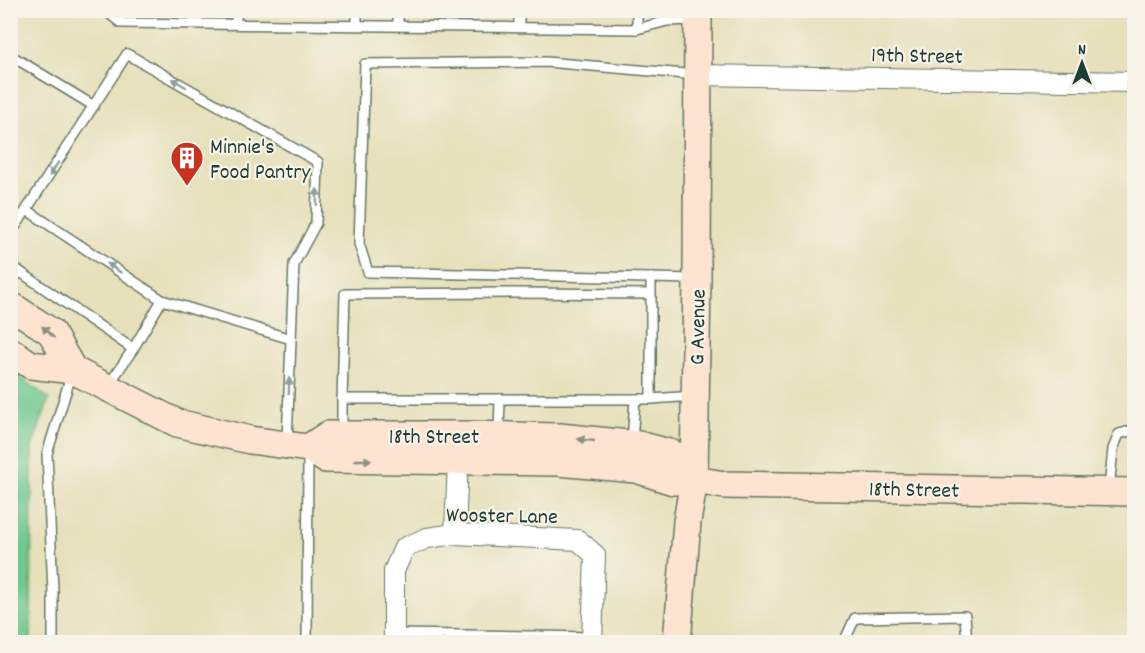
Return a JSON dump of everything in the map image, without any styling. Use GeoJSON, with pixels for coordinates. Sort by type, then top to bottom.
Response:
{"type":"FeatureCollection","features":[{"type":"Feature","properties":{"kind":"street","name":"G Avenue"},"geometry":{"type":"LineString","coordinates":[[678,642],[687,522],[694,480],[698,15]]}},
{"type":"Feature","properties":{"kind":"street","name":"19th Street"},"geometry":{"type":"LineString","coordinates":[[698,75],[1134,82]]}},
{"type":"Feature","properties":{"kind":"street"},"geometry":{"type":"LineString","coordinates":[[10,305],[51,332],[73,370]]}},
{"type":"Feature","properties":{"kind":"street","name":"18th Street"},"geometry":{"type":"LineString","coordinates":[[10,351],[31,365],[73,370],[177,423],[250,440],[298,446],[325,459],[558,462],[636,469],[673,481],[694,480],[724,485],[1122,492]]}},
{"type":"Feature","properties":{"kind":"street","name":"18th Street"},"geometry":{"type":"LineString","coordinates":[[298,446],[328,435],[559,437],[639,445],[673,454],[694,480]]}},
{"type":"Feature","properties":{"kind":"street"},"geometry":{"type":"LineString","coordinates":[[455,534],[458,460]]}},
{"type":"Feature","properties":{"kind":"street","name":"Wooster Lane"},"geometry":{"type":"LineString","coordinates":[[394,638],[394,571],[404,548],[427,538],[455,534],[578,540],[595,555],[592,640]]}},
{"type":"Feature","properties":{"kind":"lane"},"geometry":{"type":"LineString","coordinates":[[111,10],[111,15],[121,23],[637,29],[698,15]]}},
{"type":"Feature","properties":{"kind":"lane"},"geometry":{"type":"LineString","coordinates":[[236,10],[236,24]]}},
{"type":"Feature","properties":{"kind":"lane"},"geometry":{"type":"LineString","coordinates":[[357,10],[357,25]]}},
{"type":"Feature","properties":{"kind":"lane"},"geometry":{"type":"LineString","coordinates":[[398,10],[398,25]]}},
{"type":"Feature","properties":{"kind":"lane"},"geometry":{"type":"LineString","coordinates":[[519,10],[519,27]]}},
{"type":"Feature","properties":{"kind":"lane"},"geometry":{"type":"LineString","coordinates":[[637,10],[637,29]]}},
{"type":"Feature","properties":{"kind":"lane"},"geometry":{"type":"LineString","coordinates":[[10,235],[127,54],[318,162],[316,223],[294,264],[291,339],[307,642]]}},
{"type":"Feature","properties":{"kind":"lane"},"geometry":{"type":"LineString","coordinates":[[10,55],[94,106]]}},
{"type":"Feature","properties":{"kind":"lane"},"geometry":{"type":"LineString","coordinates":[[697,279],[368,272],[359,244],[365,64],[546,62],[698,75]]}},
{"type":"Feature","properties":{"kind":"lane"},"geometry":{"type":"LineString","coordinates":[[27,210],[162,300],[291,339]]}},
{"type":"Feature","properties":{"kind":"lane"},"geometry":{"type":"LineString","coordinates":[[10,265],[133,349]]}},
{"type":"Feature","properties":{"kind":"lane"},"geometry":{"type":"LineString","coordinates":[[651,278],[651,399]]}},
{"type":"Feature","properties":{"kind":"lane"},"geometry":{"type":"LineString","coordinates":[[342,435],[345,294],[651,294]]}},
{"type":"Feature","properties":{"kind":"lane"},"geometry":{"type":"LineString","coordinates":[[107,387],[162,300]]}},
{"type":"Feature","properties":{"kind":"lane"},"geometry":{"type":"LineString","coordinates":[[53,642],[53,591],[46,454],[73,370]]}},
{"type":"Feature","properties":{"kind":"lane"},"geometry":{"type":"LineString","coordinates":[[342,399],[651,399],[695,396]]}},
{"type":"Feature","properties":{"kind":"lane"},"geometry":{"type":"LineString","coordinates":[[499,436],[500,399]]}},
{"type":"Feature","properties":{"kind":"lane"},"geometry":{"type":"LineString","coordinates":[[632,444],[635,399]]}},
{"type":"Feature","properties":{"kind":"lane"},"geometry":{"type":"LineString","coordinates":[[1122,492],[1113,449],[1119,434],[1134,430]]}},
{"type":"Feature","properties":{"kind":"lane"},"geometry":{"type":"LineString","coordinates":[[844,642],[855,618],[965,616],[967,642]]}},
{"type":"Feature","properties":{"kind":"lane"},"geometry":{"type":"LineString","coordinates":[[394,638],[592,640]]}},
{"type":"Feature","properties":{"kind":"green space"},"geometry":{"type":"Polygon","coordinates":[[[11,370],[49,399],[32,447],[31,642],[11,642],[11,370]]]}},
{"type":"Feature","properties":{"kind":"place","name":"Minnie's Food Pantry"},"geometry":{"type":"Point","coordinates":[187,187]}}]}
